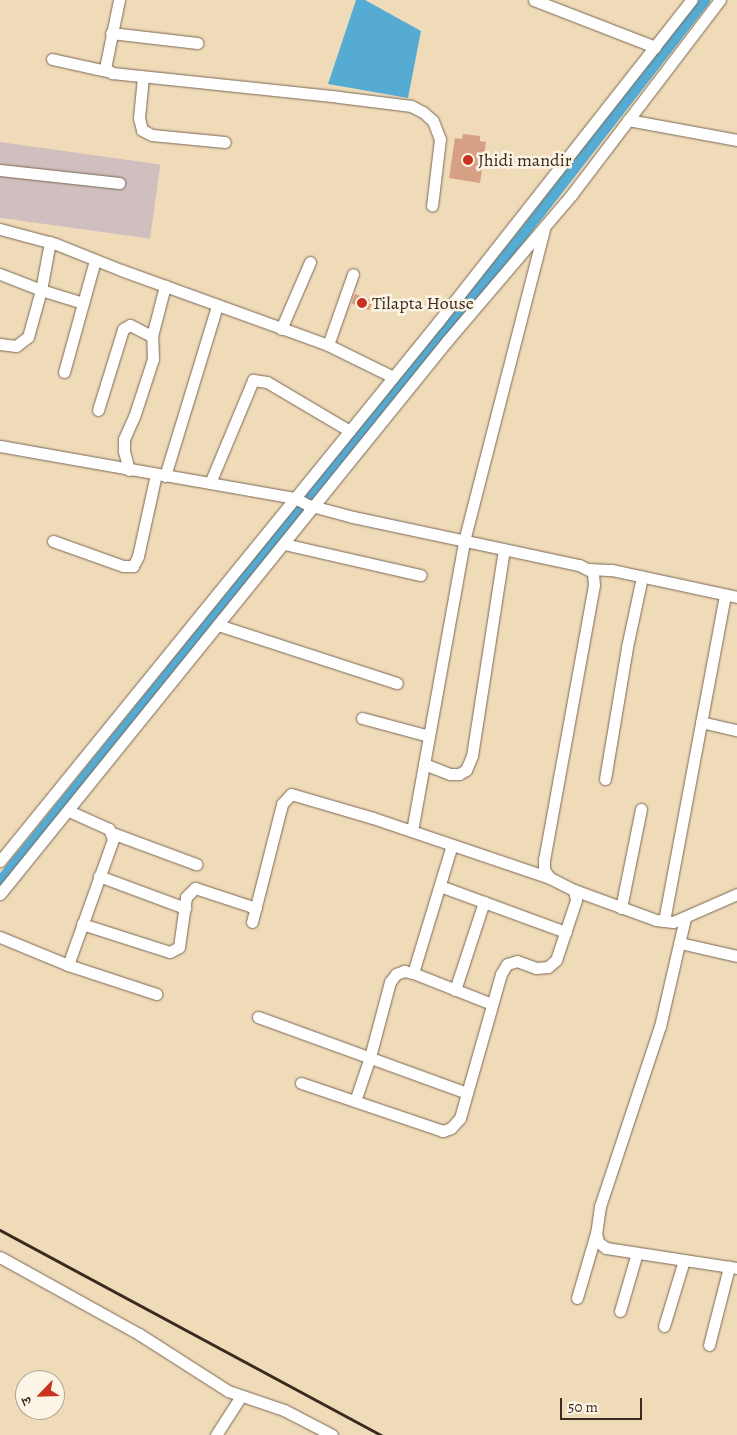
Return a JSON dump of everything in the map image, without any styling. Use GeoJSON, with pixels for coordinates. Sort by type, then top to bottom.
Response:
{"type":"FeatureCollection","features":[{"type":"Feature","properties":{"kind":"street"},"geometry":{"type":"LineString","coordinates":[[106,71],[105,64],[119,0]]}},
{"type":"Feature","properties":{"kind":"street"},"geometry":{"type":"LineString","coordinates":[[534,0],[655,47]]}},
{"type":"Feature","properties":{"kind":"street"},"geometry":{"type":"LineString","coordinates":[[0,894],[284,544],[304,502],[350,431],[521,219],[691,0]]}},
{"type":"Feature","properties":{"kind":"street"},"geometry":{"type":"LineString","coordinates":[[0,861],[304,502],[447,341],[545,226],[720,0]]}},
{"type":"Feature","properties":{"kind":"street"},"geometry":{"type":"LineString","coordinates":[[111,34],[197,43]]}},
{"type":"Feature","properties":{"kind":"street"},"geometry":{"type":"LineString","coordinates":[[52,59],[143,77],[339,96],[417,109],[433,121],[440,139],[432,206]]}},
{"type":"Feature","properties":{"kind":"street"},"geometry":{"type":"LineString","coordinates":[[143,77],[139,118],[142,130],[152,135],[224,142]]}},
{"type":"Feature","properties":{"kind":"street"},"geometry":{"type":"LineString","coordinates":[[628,120],[737,140]]}},
{"type":"Feature","properties":{"kind":"street"},"geometry":{"type":"LineString","coordinates":[[0,170],[118,183]]}},
{"type":"Feature","properties":{"kind":"street"},"geometry":{"type":"LineString","coordinates":[[412,831],[464,541],[545,226]]}},
{"type":"Feature","properties":{"kind":"street"},"geometry":{"type":"LineString","coordinates":[[0,229],[50,242],[217,306],[328,345],[393,377]]}},
{"type":"Feature","properties":{"kind":"street"},"geometry":{"type":"LineString","coordinates":[[0,344],[16,346],[28,337],[41,290],[50,242]]}},
{"type":"Feature","properties":{"kind":"street"},"geometry":{"type":"LineString","coordinates":[[64,372],[95,260]]}},
{"type":"Feature","properties":{"kind":"street"},"geometry":{"type":"LineString","coordinates":[[281,329],[310,262]]}},
{"type":"Feature","properties":{"kind":"street"},"geometry":{"type":"LineString","coordinates":[[0,274],[41,290],[83,303]]}},
{"type":"Feature","properties":{"kind":"street"},"geometry":{"type":"LineString","coordinates":[[328,345],[353,274]]}},
{"type":"Feature","properties":{"kind":"street"},"geometry":{"type":"LineString","coordinates":[[129,470],[124,451],[124,439],[134,417],[153,359],[152,336],[165,286]]}},
{"type":"Feature","properties":{"kind":"street"},"geometry":{"type":"LineString","coordinates":[[53,541],[123,566],[133,566],[138,556],[160,475],[217,306]]}},
{"type":"Feature","properties":{"kind":"street"},"geometry":{"type":"LineString","coordinates":[[98,410],[123,329],[130,325],[152,336]]}},
{"type":"Feature","properties":{"kind":"street"},"geometry":{"type":"LineString","coordinates":[[210,483],[253,380],[267,382],[350,431]]}},
{"type":"Feature","properties":{"kind":"street"},"geometry":{"type":"LineString","coordinates":[[0,446],[210,483],[304,502],[353,517],[579,565],[590,569],[601,568],[737,597]]}},
{"type":"Feature","properties":{"kind":"street"},"geometry":{"type":"LineString","coordinates":[[284,544],[421,575]]}},
{"type":"Feature","properties":{"kind":"street"},"geometry":{"type":"LineString","coordinates":[[424,764],[450,774],[459,774],[466,770],[472,756],[504,549]]}},
{"type":"Feature","properties":{"kind":"street"},"geometry":{"type":"LineString","coordinates":[[550,878],[544,870],[544,859],[594,585],[593,572],[590,569]]}},
{"type":"Feature","properties":{"kind":"street"},"geometry":{"type":"LineString","coordinates":[[605,779],[627,647],[642,577]]}},
{"type":"Feature","properties":{"kind":"street"},"geometry":{"type":"LineString","coordinates":[[664,921],[725,594]]}},
{"type":"Feature","properties":{"kind":"street"},"geometry":{"type":"LineString","coordinates":[[218,625],[397,683]]}},
{"type":"Feature","properties":{"kind":"street"},"geometry":{"type":"LineString","coordinates":[[362,718],[429,736]]}},
{"type":"Feature","properties":{"kind":"street"},"geometry":{"type":"LineString","coordinates":[[701,722],[737,730]]}},
{"type":"Feature","properties":{"kind":"street"},"geometry":{"type":"LineString","coordinates":[[252,922],[282,804],[291,794],[298,794],[412,831],[550,878],[574,890],[621,908],[664,921],[673,922],[686,918],[737,894]]}},
{"type":"Feature","properties":{"kind":"street"},"geometry":{"type":"LineString","coordinates":[[621,908],[641,809]]}},
{"type":"Feature","properties":{"kind":"street"},"geometry":{"type":"LineString","coordinates":[[69,811],[100,825],[112,833],[196,864]]}},
{"type":"Feature","properties":{"kind":"street"},"geometry":{"type":"LineString","coordinates":[[68,965],[113,839],[112,833]]}},
{"type":"Feature","properties":{"kind":"street"},"geometry":{"type":"LineString","coordinates":[[413,973],[452,845]]}},
{"type":"Feature","properties":{"kind":"street"},"geometry":{"type":"LineString","coordinates":[[99,876],[185,908]]}},
{"type":"Feature","properties":{"kind":"street"},"geometry":{"type":"LineString","coordinates":[[440,886],[566,932]]}},
{"type":"Feature","properties":{"kind":"street"},"geometry":{"type":"LineString","coordinates":[[82,924],[170,952],[179,947],[186,897],[195,888],[256,908]]}},
{"type":"Feature","properties":{"kind":"street"},"geometry":{"type":"LineString","coordinates":[[301,1083],[443,1131],[451,1128],[460,1118],[501,974],[507,964],[517,962],[536,968],[548,967],[556,960],[576,900],[574,890]]}},
{"type":"Feature","properties":{"kind":"street"},"geometry":{"type":"LineString","coordinates":[[455,990],[484,902]]}},
{"type":"Feature","properties":{"kind":"street"},"geometry":{"type":"LineString","coordinates":[[577,1298],[596,1233],[600,1206],[660,1026],[686,918]]}},
{"type":"Feature","properties":{"kind":"street"},"geometry":{"type":"LineString","coordinates":[[0,937],[68,965],[156,994]]}},
{"type":"Feature","properties":{"kind":"street"},"geometry":{"type":"LineString","coordinates":[[680,943],[737,956]]}},
{"type":"Feature","properties":{"kind":"street"},"geometry":{"type":"LineString","coordinates":[[355,1101],[370,1057],[390,982],[396,974],[404,971],[413,973],[492,1004]]}},
{"type":"Feature","properties":{"kind":"street"},"geometry":{"type":"LineString","coordinates":[[258,1017],[467,1093]]}},
{"type":"Feature","properties":{"kind":"street"},"geometry":{"type":"LineString","coordinates":[[596,1233],[598,1242],[606,1248],[733,1268],[709,1345]]}},
{"type":"Feature","properties":{"kind":"street"},"geometry":{"type":"LineString","coordinates":[[620,1311],[637,1253]]}},
{"type":"Feature","properties":{"kind":"street"},"geometry":{"type":"LineString","coordinates":[[0,1257],[132,1330],[228,1391],[284,1410],[332,1435]]}},
{"type":"Feature","properties":{"kind":"street"},"geometry":{"type":"LineString","coordinates":[[664,1326],[684,1260]]}},
{"type":"Feature","properties":{"kind":"street"},"geometry":{"type":"LineString","coordinates":[[216,1435],[240,1396]]}},
{"type":"Feature","properties":{"kind":"shaded area"},"geometry":{"type":"Polygon","coordinates":[[[0,142],[160,165],[150,239],[0,218],[0,142]]]}},
{"type":"Feature","properties":{"kind":"water"},"geometry":{"type":"Polygon","coordinates":[[[356,0],[365,0],[421,31],[408,98],[328,84],[356,0]]]}},
{"type":"Feature","properties":{"kind":"building","name":"Jhidi mandir"},"geometry":{"type":"Polygon","coordinates":[[[463,134],[480,136],[480,141],[486,142],[480,183],[449,178],[455,138],[462,139],[463,134]]]}},
{"type":"Feature","properties":{"kind":"building","name":"Tilapta House"},"geometry":{"type":"Polygon","coordinates":[[[355,294],[373,301],[369,310],[351,303],[355,294]]]}},
{"type":"Feature","properties":{"kind":"waterway"},"geometry":{"type":"LineString","coordinates":[[0,881],[524,232],[704,0]]}},
{"type":"Feature","properties":{"kind":"railway"},"geometry":{"type":"LineString","coordinates":[[0,1230],[381,1435]]}},
{"type":"Feature","properties":{"kind":"place","name":"Jhidi mandir"},"geometry":{"type":"Point","coordinates":[468,160]}},
{"type":"Feature","properties":{"kind":"place","name":"Tilapta House"},"geometry":{"type":"Point","coordinates":[362,303]}}]}
